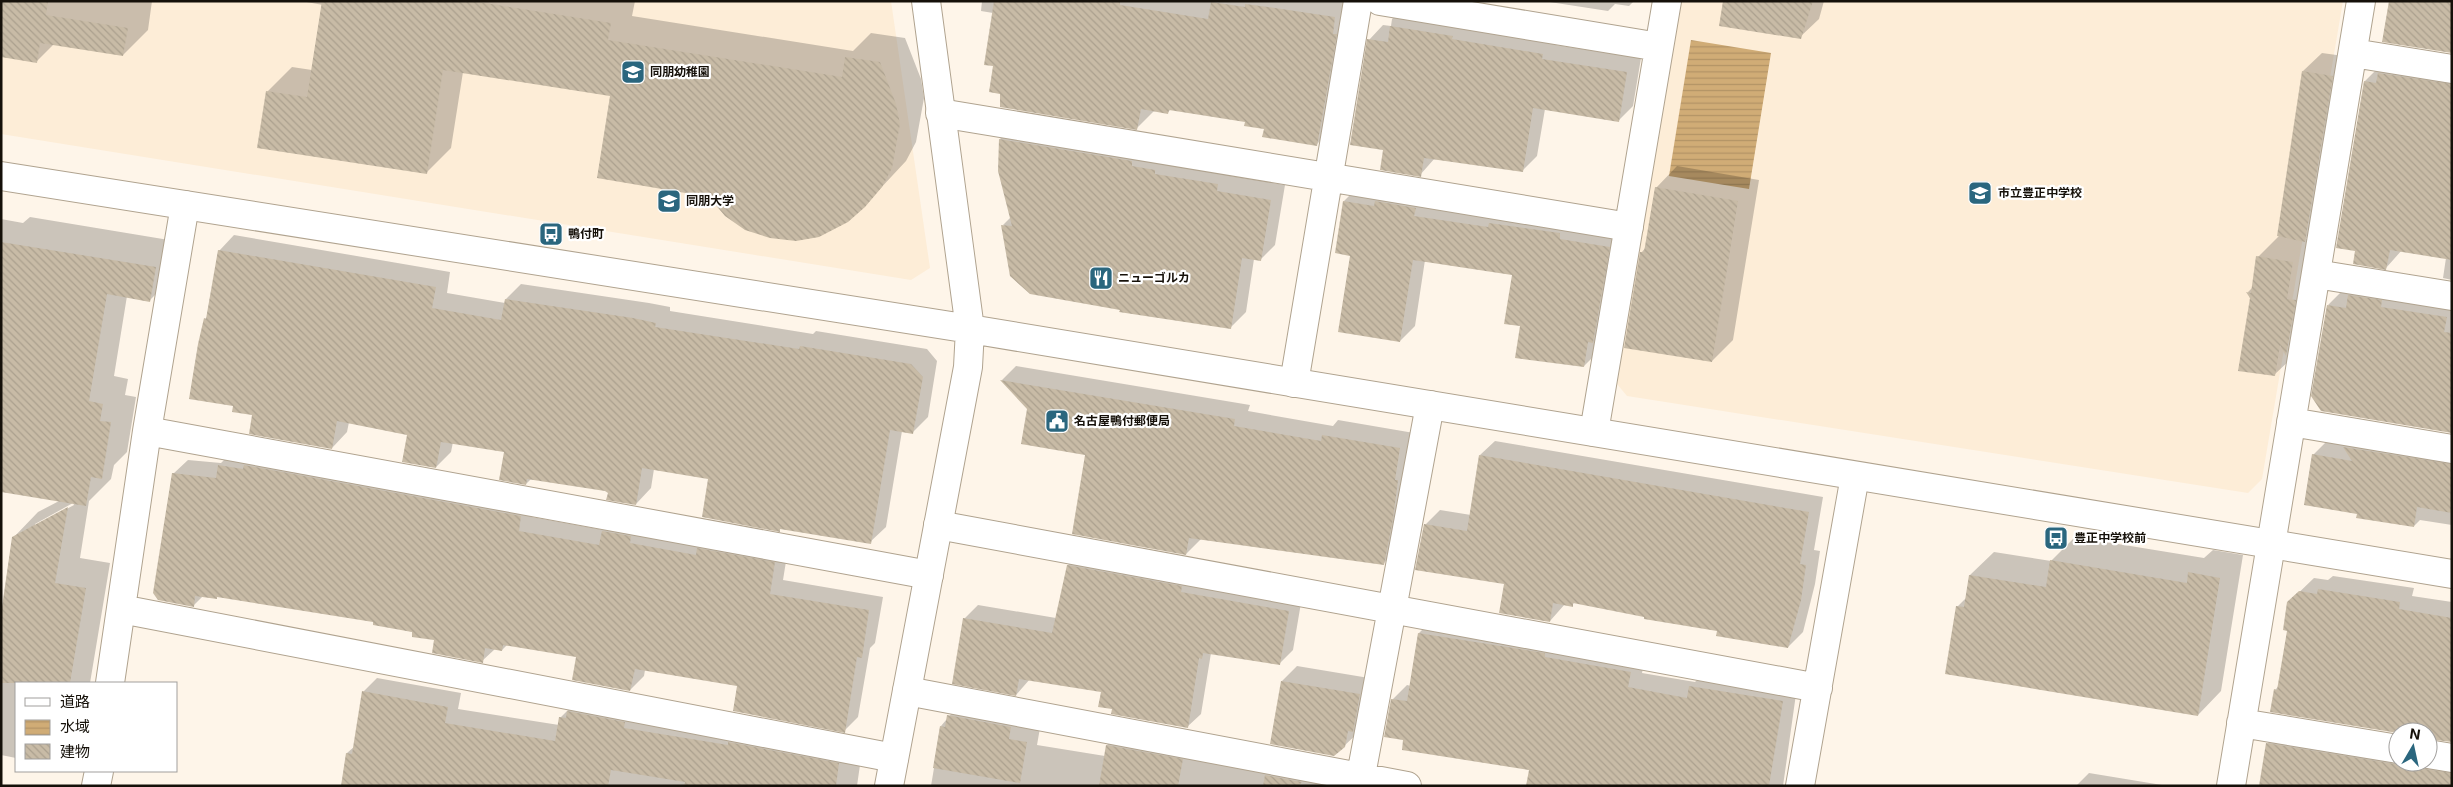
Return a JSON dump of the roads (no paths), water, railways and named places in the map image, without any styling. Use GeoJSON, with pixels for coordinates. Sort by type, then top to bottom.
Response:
{"type":"FeatureCollection","features":[{"type":"Feature","properties":{"kind":"street"},"geometry":{"type":"LineString","coordinates":[[889,786],[968,367],[970,329],[926,1]]}},
{"type":"Feature","properties":{"kind":"street"},"geometry":{"type":"LineString","coordinates":[[1294,383],[1358,1]]}},
{"type":"Feature","properties":{"kind":"street"},"geometry":{"type":"LineString","coordinates":[[1380,1],[1659,47]]}},
{"type":"Feature","properties":{"kind":"street"},"geometry":{"type":"LineString","coordinates":[[1594,432],[1667,1]]}},
{"type":"Feature","properties":{"kind":"street"},"geometry":{"type":"LineString","coordinates":[[2231,786],[2361,1]]}},
{"type":"Feature","properties":{"kind":"street"},"geometry":{"type":"LineString","coordinates":[[2353,53],[2452,69]]}},
{"type":"Feature","properties":{"kind":"street"},"geometry":{"type":"LineString","coordinates":[[940,113],[1629,227]]}},
{"type":"Feature","properties":{"kind":"street"},"geometry":{"type":"LineString","coordinates":[[1,176],[970,329],[2452,574]]}},
{"type":"Feature","properties":{"kind":"street"},"geometry":{"type":"LineString","coordinates":[[110,682],[147,431],[185,205]]}},
{"type":"Feature","properties":{"kind":"street"},"geometry":{"type":"LineString","coordinates":[[2316,274],[2452,296]]}},
{"type":"Feature","properties":{"kind":"street"},"geometry":{"type":"LineString","coordinates":[[1359,781],[1430,405]]}},
{"type":"Feature","properties":{"kind":"street"},"geometry":{"type":"LineString","coordinates":[[2291,422],[2452,449]]}},
{"type":"Feature","properties":{"kind":"street"},"geometry":{"type":"LineString","coordinates":[[147,431],[929,575]]}},
{"type":"Feature","properties":{"kind":"street"},"geometry":{"type":"LineString","coordinates":[[1800,786],[1855,476]]}},
{"type":"Feature","properties":{"kind":"street"},"geometry":{"type":"LineString","coordinates":[[938,525],[1818,688]]}},
{"type":"Feature","properties":{"kind":"street"},"geometry":{"type":"LineString","coordinates":[[121,609],[894,758]]}},
{"type":"Feature","properties":{"kind":"street"},"geometry":{"type":"LineString","coordinates":[[907,691],[1359,781],[1407,786]]}},
{"type":"Feature","properties":{"kind":"street"},"geometry":{"type":"LineString","coordinates":[[2241,723],[2388,747]]}},
{"type":"Feature","properties":{"kind":"street"},"geometry":{"type":"LineString","coordinates":[[2438,756],[2452,758]]}},
{"type":"Feature","properties":{"kind":"street"},"geometry":{"type":"LineString","coordinates":[[96,786],[98,772]]}},
{"type":"Feature","properties":{"kind":"water"},"geometry":{"type":"Polygon","coordinates":[[[1691,40],[1771,53],[1749,189],[1669,176],[1691,40]]]}},
{"type":"Feature","properties":{"kind":"place","name":"同朋幼稚園"},"geometry":{"type":"Point","coordinates":[633,72]}},
{"type":"Feature","properties":{"kind":"place","name":"市立豊正中学校"},"geometry":{"type":"Point","coordinates":[1980,193]}},
{"type":"Feature","properties":{"kind":"place","name":"同朋大学"},"geometry":{"type":"Point","coordinates":[669,201]}},
{"type":"Feature","properties":{"kind":"place","name":"鴨付町"},"geometry":{"type":"Point","coordinates":[551,234]}},
{"type":"Feature","properties":{"kind":"place","name":"ニューゴルカ"},"geometry":{"type":"Point","coordinates":[1101,278]}},
{"type":"Feature","properties":{"kind":"place","name":"名古屋鴨付郵便局"},"geometry":{"type":"Point","coordinates":[1057,421]}},
{"type":"Feature","properties":{"kind":"place","name":"豊正中学校前"},"geometry":{"type":"Point","coordinates":[2056,538]}}]}
